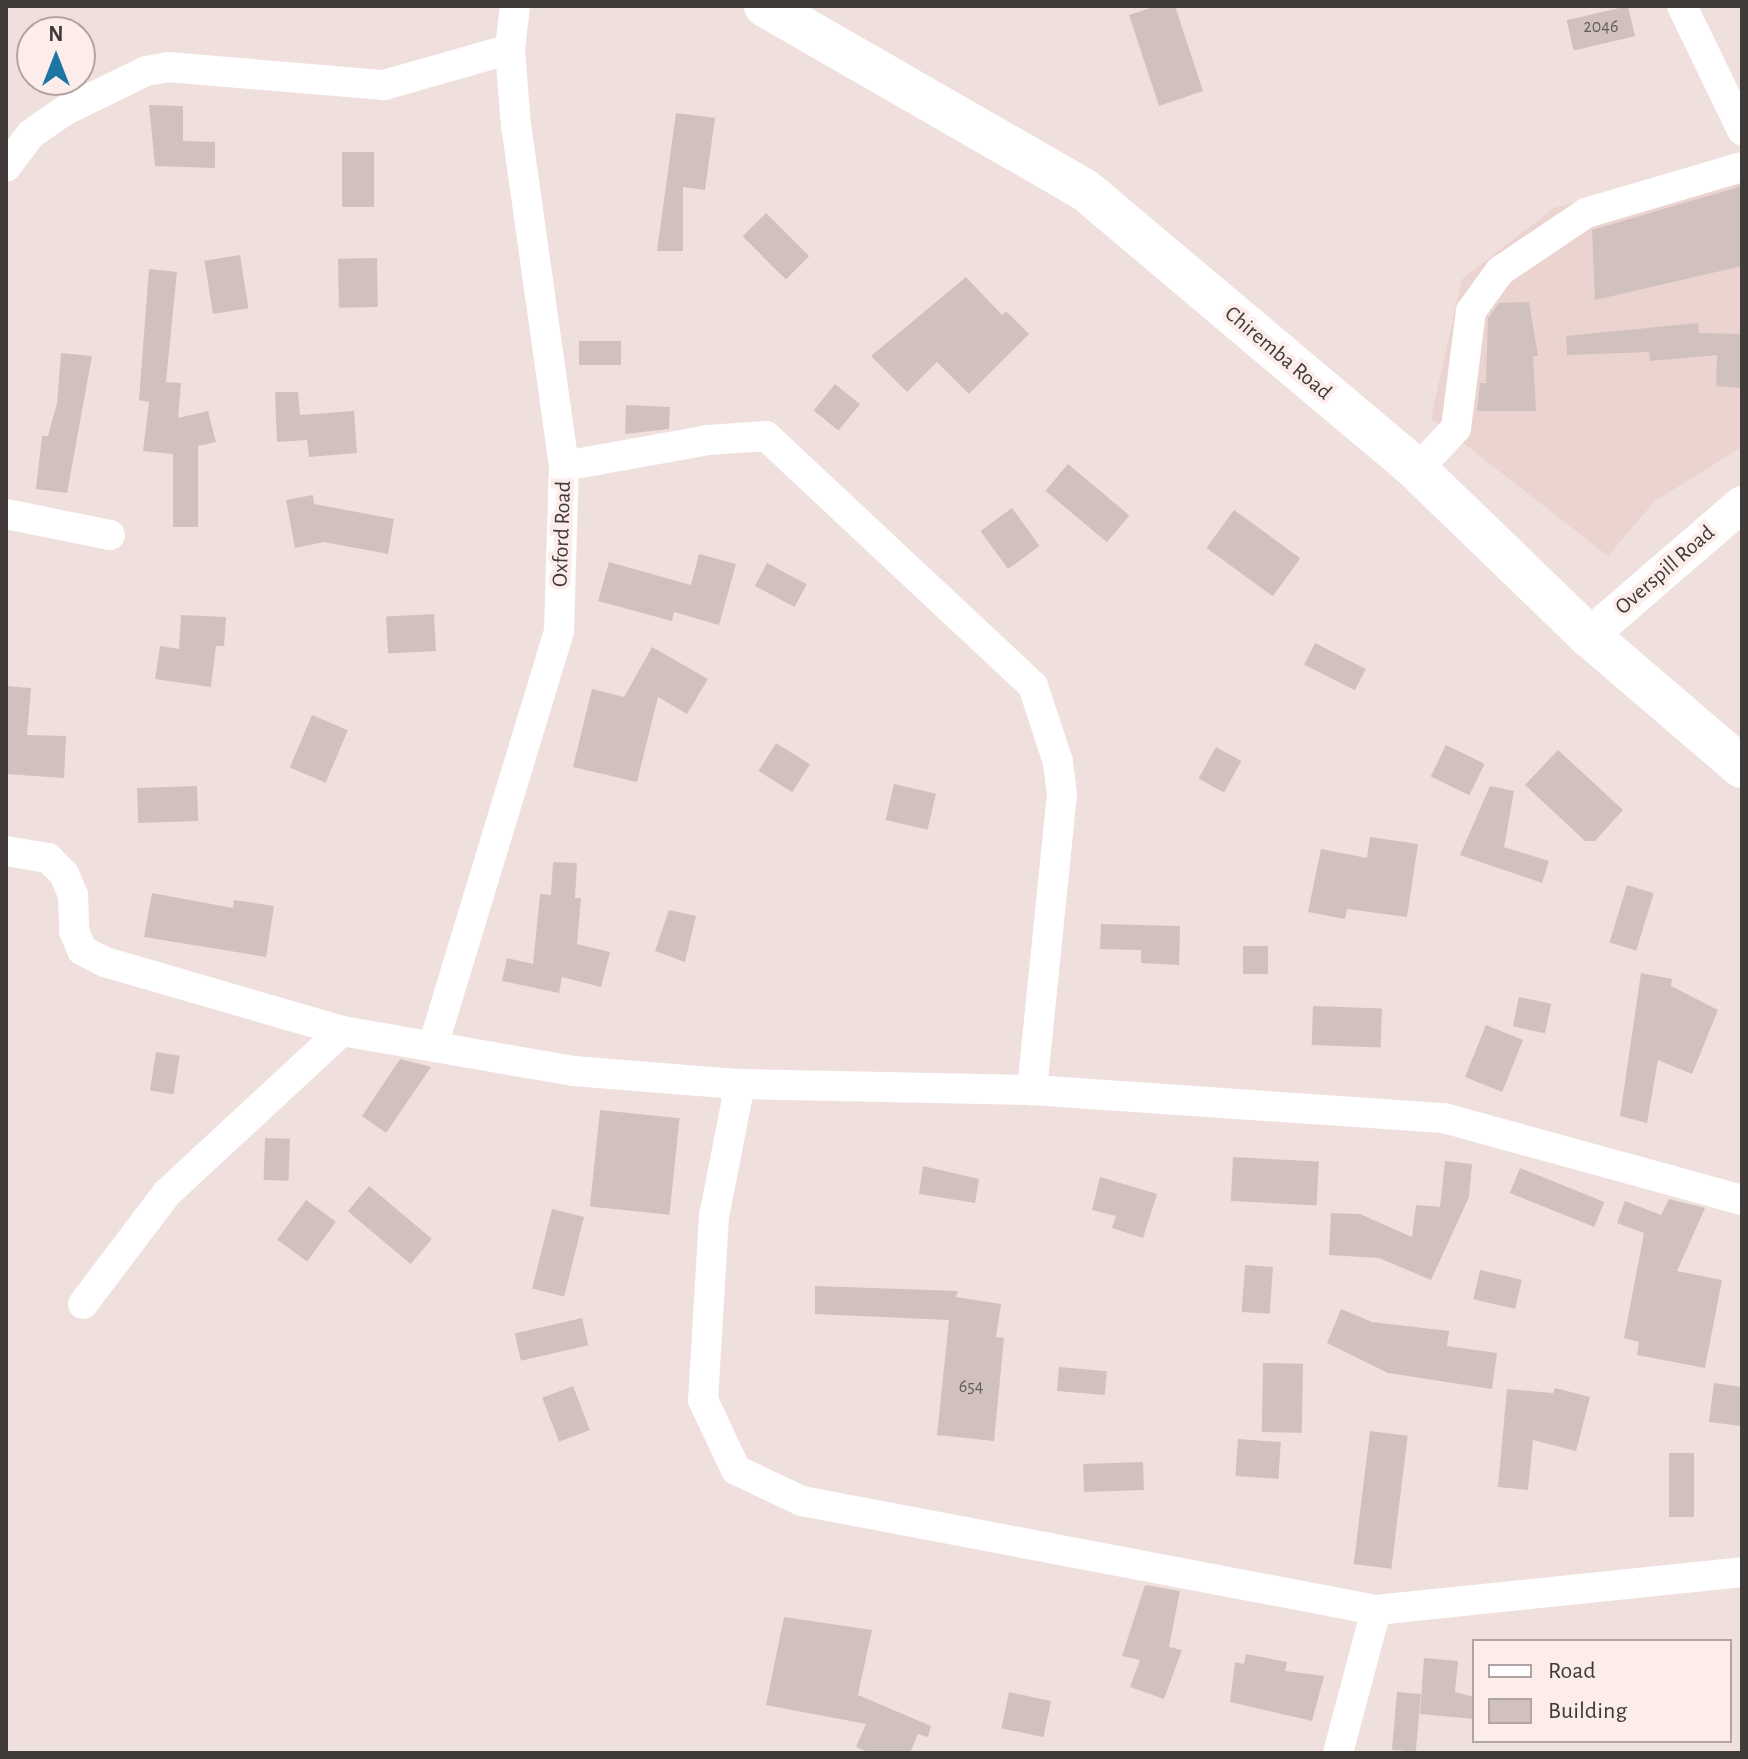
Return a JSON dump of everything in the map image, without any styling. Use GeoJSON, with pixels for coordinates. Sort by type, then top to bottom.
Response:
{"type":"FeatureCollection","features":[{"type":"Feature","properties":{"kind":"main road","name":"Chiremba Road"},"geometry":{"type":"LineString","coordinates":[[765,6],[1085,190],[1417,470],[1589,636],[1742,767]]}},
{"type":"Feature","properties":{"kind":"street","name":"Oxford Road"},"geometry":{"type":"LineString","coordinates":[[433,1046],[559,631],[564,466],[516,126],[510,49],[515,6]]}},
{"type":"Feature","properties":{"kind":"street"},"geometry":{"type":"LineString","coordinates":[[1682,6],[1742,130]]}},
{"type":"Feature","properties":{"kind":"street"},"geometry":{"type":"LineString","coordinates":[[6,167],[31,134],[64,111],[146,71],[168,67],[384,85],[510,49]]}},
{"type":"Feature","properties":{"kind":"street"},"geometry":{"type":"LineString","coordinates":[[1417,470],[1456,428],[1471,311],[1500,271],[1586,213],[1742,167]]}},
{"type":"Feature","properties":{"kind":"street"},"geometry":{"type":"LineString","coordinates":[[564,466],[709,440],[766,436],[1033,686],[1058,762],[1062,794],[1032,1090]]}},
{"type":"Feature","properties":{"kind":"street","name":"Overspill Road"},"geometry":{"type":"LineString","coordinates":[[1589,636],[1742,504]]}},
{"type":"Feature","properties":{"kind":"street"},"geometry":{"type":"LineString","coordinates":[[6,514],[110,535]]}},
{"type":"Feature","properties":{"kind":"street"},"geometry":{"type":"LineString","coordinates":[[6,851],[48,858],[64,874],[73,895],[74,931],[82,950],[105,962],[342,1031],[573,1071],[740,1084],[1032,1090],[1444,1118],[1742,1200]]}},
{"type":"Feature","properties":{"kind":"street"},"geometry":{"type":"LineString","coordinates":[[83,1304],[167,1193],[342,1031]]}},
{"type":"Feature","properties":{"kind":"street"},"geometry":{"type":"LineString","coordinates":[[740,1084],[714,1216],[703,1400],[736,1470],[802,1501],[1376,1610],[1742,1572]]}},
{"type":"Feature","properties":{"kind":"street"},"geometry":{"type":"LineString","coordinates":[[1338,1753],[1376,1610]]}},
{"type":"Feature","properties":{"kind":"shaded area"},"geometry":{"type":"Polygon","coordinates":[[[1742,156],[1742,447],[1655,501],[1608,556],[1431,418],[1462,279],[1554,208],[1742,156]]]}},
{"type":"Feature","properties":{"kind":"building"},"geometry":{"type":"Polygon","coordinates":[[[1157,6],[1175,6],[1203,91],[1159,106],[1129,15],[1157,6]]]}},
{"type":"Feature","properties":{"kind":"building"},"geometry":{"type":"Polygon","coordinates":[[[1628,6],[1635,36],[1574,50],[1567,20],[1628,6]]]}},
{"type":"Feature","properties":{"kind":"building"},"geometry":{"type":"Polygon","coordinates":[[[149,105],[183,106],[183,141],[215,142],[215,168],[155,166],[149,105]]]}},
{"type":"Feature","properties":{"kind":"building"},"geometry":{"type":"Polygon","coordinates":[[[676,113],[715,118],[705,190],[683,187],[683,251],[657,251],[676,113]]]}},
{"type":"Feature","properties":{"kind":"building"},"geometry":{"type":"Polygon","coordinates":[[[342,152],[374,152],[374,207],[342,207],[342,152]]]}},
{"type":"Feature","properties":{"kind":"building"},"geometry":{"type":"Polygon","coordinates":[[[1742,186],[1742,266],[1595,300],[1592,230],[1742,186]]]}},
{"type":"Feature","properties":{"kind":"building"},"geometry":{"type":"Polygon","coordinates":[[[766,213],[809,256],[786,279],[743,236],[766,213]]]}},
{"type":"Feature","properties":{"kind":"building"},"geometry":{"type":"Polygon","coordinates":[[[240,255],[248,308],[213,314],[204,261],[240,255]]]}},
{"type":"Feature","properties":{"kind":"building"},"geometry":{"type":"Polygon","coordinates":[[[377,258],[378,307],[339,308],[338,259],[377,258]]]}},
{"type":"Feature","properties":{"kind":"building"},"geometry":{"type":"Polygon","coordinates":[[[149,269],[177,272],[166,382],[181,383],[178,418],[208,411],[216,442],[198,446],[198,527],[173,527],[173,454],[143,451],[149,402],[139,400],[149,269]]]}},
{"type":"Feature","properties":{"kind":"building"},"geometry":{"type":"Polygon","coordinates":[[[966,277],[1002,315],[1006,311],[1029,334],[969,394],[937,362],[907,392],[871,356],[966,277]]]}},
{"type":"Feature","properties":{"kind":"building"},"geometry":{"type":"Polygon","coordinates":[[[1529,302],[1538,356],[1533,356],[1536,411],[1477,411],[1480,383],[1486,383],[1488,318],[1499,303],[1529,302]]]}},
{"type":"Feature","properties":{"kind":"building"},"geometry":{"type":"Polygon","coordinates":[[[1698,323],[1699,333],[1742,334],[1742,388],[1716,386],[1717,355],[1650,361],[1649,352],[1567,355],[1566,336],[1698,323]]]}},
{"type":"Feature","properties":{"kind":"building"},"geometry":{"type":"Polygon","coordinates":[[[579,341],[621,341],[621,365],[579,365],[579,341]]]}},
{"type":"Feature","properties":{"kind":"building"},"geometry":{"type":"Polygon","coordinates":[[[61,353],[92,356],[67,493],[36,489],[42,436],[48,436],[57,403],[61,353]]]}},
{"type":"Feature","properties":{"kind":"building"},"geometry":{"type":"Polygon","coordinates":[[[835,384],[860,404],[838,431],[814,410],[835,384]]]}},
{"type":"Feature","properties":{"kind":"building"},"geometry":{"type":"Polygon","coordinates":[[[275,392],[298,392],[300,415],[354,411],[357,453],[309,457],[307,440],[277,442],[275,392]]]}},
{"type":"Feature","properties":{"kind":"building"},"geometry":{"type":"Polygon","coordinates":[[[626,405],[670,407],[669,429],[625,434],[626,405]]]}},
{"type":"Feature","properties":{"kind":"building"},"geometry":{"type":"Polygon","coordinates":[[[1068,464],[1129,515],[1107,542],[1046,491],[1068,464]]]}},
{"type":"Feature","properties":{"kind":"building"},"geometry":{"type":"Polygon","coordinates":[[[313,495],[314,504],[394,519],[388,554],[324,542],[295,548],[286,500],[313,495]]]}},
{"type":"Feature","properties":{"kind":"building"},"geometry":{"type":"Polygon","coordinates":[[[1012,508],[1040,546],[1008,569],[980,531],[1012,508]]]}},
{"type":"Feature","properties":{"kind":"building"},"geometry":{"type":"Polygon","coordinates":[[[1234,510],[1300,558],[1273,596],[1206,548],[1234,510]]]}},
{"type":"Feature","properties":{"kind":"building"},"geometry":{"type":"Polygon","coordinates":[[[699,554],[736,564],[719,625],[674,612],[672,621],[598,601],[609,562],[691,585],[699,554]]]}},
{"type":"Feature","properties":{"kind":"building"},"geometry":{"type":"Polygon","coordinates":[[[767,563],[807,584],[795,607],[755,586],[767,563]]]}},
{"type":"Feature","properties":{"kind":"building"},"geometry":{"type":"Polygon","coordinates":[[[434,614],[436,651],[388,653],[386,617],[434,614]]]}},
{"type":"Feature","properties":{"kind":"building"},"geometry":{"type":"Polygon","coordinates":[[[181,615],[226,617],[224,646],[216,646],[211,687],[155,679],[160,646],[179,649],[181,615]]]}},
{"type":"Feature","properties":{"kind":"building"},"geometry":{"type":"Polygon","coordinates":[[[1315,643],[1366,669],[1355,690],[1304,664],[1315,643]]]}},
{"type":"Feature","properties":{"kind":"building"},"geometry":{"type":"Polygon","coordinates":[[[652,647],[708,679],[687,714],[658,697],[637,782],[573,767],[592,689],[624,697],[652,647]]]}},
{"type":"Feature","properties":{"kind":"building"},"geometry":{"type":"Polygon","coordinates":[[[6,686],[31,688],[27,735],[66,736],[64,778],[6,774],[6,686]]]}},
{"type":"Feature","properties":{"kind":"building"},"geometry":{"type":"Polygon","coordinates":[[[312,715],[348,730],[326,783],[290,767],[312,715]]]}},
{"type":"Feature","properties":{"kind":"building"},"geometry":{"type":"Polygon","coordinates":[[[776,743],[810,764],[792,792],[759,771],[776,743]]]}},
{"type":"Feature","properties":{"kind":"building"},"geometry":{"type":"Polygon","coordinates":[[[1446,745],[1485,764],[1469,795],[1431,776],[1446,745]]]}},
{"type":"Feature","properties":{"kind":"building"},"geometry":{"type":"Polygon","coordinates":[[[1216,747],[1241,761],[1224,793],[1199,778],[1216,747]]]}},
{"type":"Feature","properties":{"kind":"building"},"geometry":{"type":"Polygon","coordinates":[[[1558,750],[1623,810],[1595,841],[1585,841],[1525,785],[1558,750]]]}},
{"type":"Feature","properties":{"kind":"building"},"geometry":{"type":"Polygon","coordinates":[[[894,784],[936,794],[928,830],[886,820],[894,784]]]}},
{"type":"Feature","properties":{"kind":"building"},"geometry":{"type":"Polygon","coordinates":[[[197,786],[198,821],[138,823],[137,788],[197,786]]]}},
{"type":"Feature","properties":{"kind":"building"},"geometry":{"type":"Polygon","coordinates":[[[1490,786],[1514,791],[1504,847],[1549,861],[1542,883],[1460,855],[1490,786]]]}},
{"type":"Feature","properties":{"kind":"building"},"geometry":{"type":"Polygon","coordinates":[[[1370,837],[1418,844],[1407,917],[1347,909],[1345,919],[1308,912],[1321,849],[1367,858],[1370,837]]]}},
{"type":"Feature","properties":{"kind":"building"},"geometry":{"type":"Polygon","coordinates":[[[553,862],[577,863],[575,898],[581,898],[577,944],[610,952],[601,987],[562,977],[559,993],[502,981],[507,958],[533,964],[540,894],[551,895],[553,862]]]}},
{"type":"Feature","properties":{"kind":"building"},"geometry":{"type":"Polygon","coordinates":[[[1627,885],[1654,893],[1636,951],[1609,942],[1627,885]]]}},
{"type":"Feature","properties":{"kind":"building"},"geometry":{"type":"Polygon","coordinates":[[[152,893],[233,908],[234,900],[274,906],[266,957],[144,937],[152,893]]]}},
{"type":"Feature","properties":{"kind":"building"},"geometry":{"type":"Polygon","coordinates":[[[669,910],[696,916],[685,962],[655,951],[669,910]]]}},
{"type":"Feature","properties":{"kind":"building"},"geometry":{"type":"Polygon","coordinates":[[[1101,924],[1180,926],[1179,965],[1141,963],[1141,950],[1100,949],[1101,924]]]}},
{"type":"Feature","properties":{"kind":"building"},"geometry":{"type":"Polygon","coordinates":[[[1243,946],[1268,946],[1268,974],[1243,974],[1243,946]]]}},
{"type":"Feature","properties":{"kind":"building"},"geometry":{"type":"Polygon","coordinates":[[[1641,973],[1672,979],[1671,986],[1718,1010],[1692,1074],[1658,1060],[1647,1123],[1620,1116],[1641,973]]]}},
{"type":"Feature","properties":{"kind":"building"},"geometry":{"type":"Polygon","coordinates":[[[1519,997],[1551,1004],[1545,1033],[1513,1026],[1519,997]]]}},
{"type":"Feature","properties":{"kind":"building"},"geometry":{"type":"Polygon","coordinates":[[[1313,1006],[1382,1008],[1381,1047],[1312,1045],[1313,1006]]]}},
{"type":"Feature","properties":{"kind":"building"},"geometry":{"type":"Polygon","coordinates":[[[1486,1025],[1523,1040],[1502,1092],[1465,1077],[1486,1025]]]}},
{"type":"Feature","properties":{"kind":"building"},"geometry":{"type":"Polygon","coordinates":[[[156,1052],[180,1056],[174,1094],[150,1091],[156,1052]]]}},
{"type":"Feature","properties":{"kind":"building"},"geometry":{"type":"Polygon","coordinates":[[[400,1059],[431,1067],[386,1133],[362,1116],[400,1059]]]}},
{"type":"Feature","properties":{"kind":"building"},"geometry":{"type":"Polygon","coordinates":[[[600,1110],[680,1118],[669,1215],[590,1206],[600,1110]]]}},
{"type":"Feature","properties":{"kind":"building"},"geometry":{"type":"Polygon","coordinates":[[[265,1138],[290,1139],[289,1181],[264,1180],[265,1138]]]}},
{"type":"Feature","properties":{"kind":"building"},"geometry":{"type":"Polygon","coordinates":[[[1233,1157],[1319,1162],[1317,1205],[1231,1201],[1233,1157]]]}},
{"type":"Feature","properties":{"kind":"building"},"geometry":{"type":"Polygon","coordinates":[[[1445,1161],[1472,1164],[1469,1197],[1431,1280],[1379,1258],[1329,1255],[1331,1213],[1360,1214],[1412,1237],[1416,1205],[1440,1207],[1445,1161]]]}},
{"type":"Feature","properties":{"kind":"building"},"geometry":{"type":"Polygon","coordinates":[[[923,1166],[979,1179],[975,1203],[919,1194],[923,1166]]]}},
{"type":"Feature","properties":{"kind":"building"},"geometry":{"type":"Polygon","coordinates":[[[1520,1168],[1604,1202],[1594,1227],[1510,1193],[1520,1168]]]}},
{"type":"Feature","properties":{"kind":"building"},"geometry":{"type":"Polygon","coordinates":[[[1100,1177],[1157,1194],[1143,1238],[1112,1228],[1116,1216],[1092,1210],[1100,1177]]]}},
{"type":"Feature","properties":{"kind":"building"},"geometry":{"type":"Polygon","coordinates":[[[369,1186],[432,1239],[411,1264],[348,1211],[369,1186]]]}},
{"type":"Feature","properties":{"kind":"building"},"geometry":{"type":"Polygon","coordinates":[[[1669,1199],[1705,1208],[1677,1271],[1722,1280],[1705,1368],[1637,1355],[1639,1342],[1624,1338],[1644,1233],[1617,1223],[1625,1201],[1661,1215],[1669,1199]]]}},
{"type":"Feature","properties":{"kind":"building"},"geometry":{"type":"Polygon","coordinates":[[[306,1200],[336,1222],[307,1261],[277,1240],[306,1200]]]}},
{"type":"Feature","properties":{"kind":"building"},"geometry":{"type":"Polygon","coordinates":[[[552,1209],[584,1217],[564,1297],[532,1289],[552,1209]]]}},
{"type":"Feature","properties":{"kind":"building"},"geometry":{"type":"Polygon","coordinates":[[[1245,1265],[1273,1267],[1270,1314],[1242,1312],[1245,1265]]]}},
{"type":"Feature","properties":{"kind":"building"},"geometry":{"type":"Polygon","coordinates":[[[1480,1270],[1522,1280],[1515,1309],[1473,1299],[1480,1270]]]}},
{"type":"Feature","properties":{"kind":"building"},"geometry":{"type":"Polygon","coordinates":[[[815,1286],[958,1291],[956,1297],[1001,1304],[996,1337],[1004,1338],[994,1441],[937,1435],[949,1320],[815,1314],[815,1286]]]}},
{"type":"Feature","properties":{"kind":"building"},"geometry":{"type":"Polygon","coordinates":[[[1341,1309],[1372,1322],[1449,1331],[1447,1346],[1497,1353],[1492,1389],[1388,1373],[1327,1343],[1341,1309]]]}},
{"type":"Feature","properties":{"kind":"building"},"geometry":{"type":"Polygon","coordinates":[[[582,1318],[588,1345],[521,1361],[515,1334],[582,1318]]]}},
{"type":"Feature","properties":{"kind":"building"},"geometry":{"type":"Polygon","coordinates":[[[1263,1363],[1303,1364],[1302,1433],[1262,1432],[1263,1363]]]}},
{"type":"Feature","properties":{"kind":"building"},"geometry":{"type":"Polygon","coordinates":[[[1059,1367],[1107,1371],[1105,1395],[1057,1391],[1059,1367]]]}},
{"type":"Feature","properties":{"kind":"building"},"geometry":{"type":"Polygon","coordinates":[[[1714,1383],[1742,1387],[1742,1426],[1709,1422],[1714,1383]]]}},
{"type":"Feature","properties":{"kind":"building"},"geometry":{"type":"Polygon","coordinates":[[[573,1386],[590,1430],[559,1442],[542,1398],[573,1386]]]}},
{"type":"Feature","properties":{"kind":"building"},"geometry":{"type":"Polygon","coordinates":[[[1555,1388],[1590,1397],[1576,1451],[1533,1440],[1528,1490],[1498,1487],[1507,1389],[1553,1393],[1555,1388]]]}},
{"type":"Feature","properties":{"kind":"building"},"geometry":{"type":"Polygon","coordinates":[[[1370,1431],[1408,1436],[1391,1569],[1354,1564],[1370,1431]]]}},
{"type":"Feature","properties":{"kind":"building"},"geometry":{"type":"Polygon","coordinates":[[[1238,1439],[1281,1442],[1278,1479],[1235,1476],[1238,1439]]]}},
{"type":"Feature","properties":{"kind":"building"},"geometry":{"type":"Polygon","coordinates":[[[1669,1453],[1694,1453],[1694,1517],[1669,1517],[1669,1453]]]}},
{"type":"Feature","properties":{"kind":"building"},"geometry":{"type":"Polygon","coordinates":[[[1143,1462],[1144,1490],[1084,1492],[1083,1464],[1143,1462]]]}},
{"type":"Feature","properties":{"kind":"building"},"geometry":{"type":"Polygon","coordinates":[[[1145,1585],[1180,1591],[1169,1647],[1182,1650],[1164,1699],[1130,1687],[1140,1660],[1122,1656],[1145,1585]]]}},
{"type":"Feature","properties":{"kind":"building"},"geometry":{"type":"Polygon","coordinates":[[[784,1617],[872,1630],[858,1695],[931,1726],[928,1737],[918,1734],[910,1753],[870,1753],[856,1747],[866,1724],[766,1705],[784,1617]]]}},
{"type":"Feature","properties":{"kind":"building"},"geometry":{"type":"Polygon","coordinates":[[[1246,1654],[1287,1662],[1285,1671],[1324,1676],[1312,1721],[1230,1702],[1235,1662],[1244,1664],[1246,1654]]]}},
{"type":"Feature","properties":{"kind":"building"},"geometry":{"type":"Polygon","coordinates":[[[1424,1658],[1458,1661],[1455,1692],[1472,1696],[1472,1719],[1420,1714],[1424,1658]]]}},
{"type":"Feature","properties":{"kind":"building"},"geometry":{"type":"Polygon","coordinates":[[[1009,1692],[1051,1701],[1043,1737],[1001,1728],[1009,1692]]]}},
{"type":"Feature","properties":{"kind":"building"},"geometry":{"type":"Polygon","coordinates":[[[1397,1692],[1421,1694],[1416,1752],[1392,1750],[1397,1692]]]}}]}
